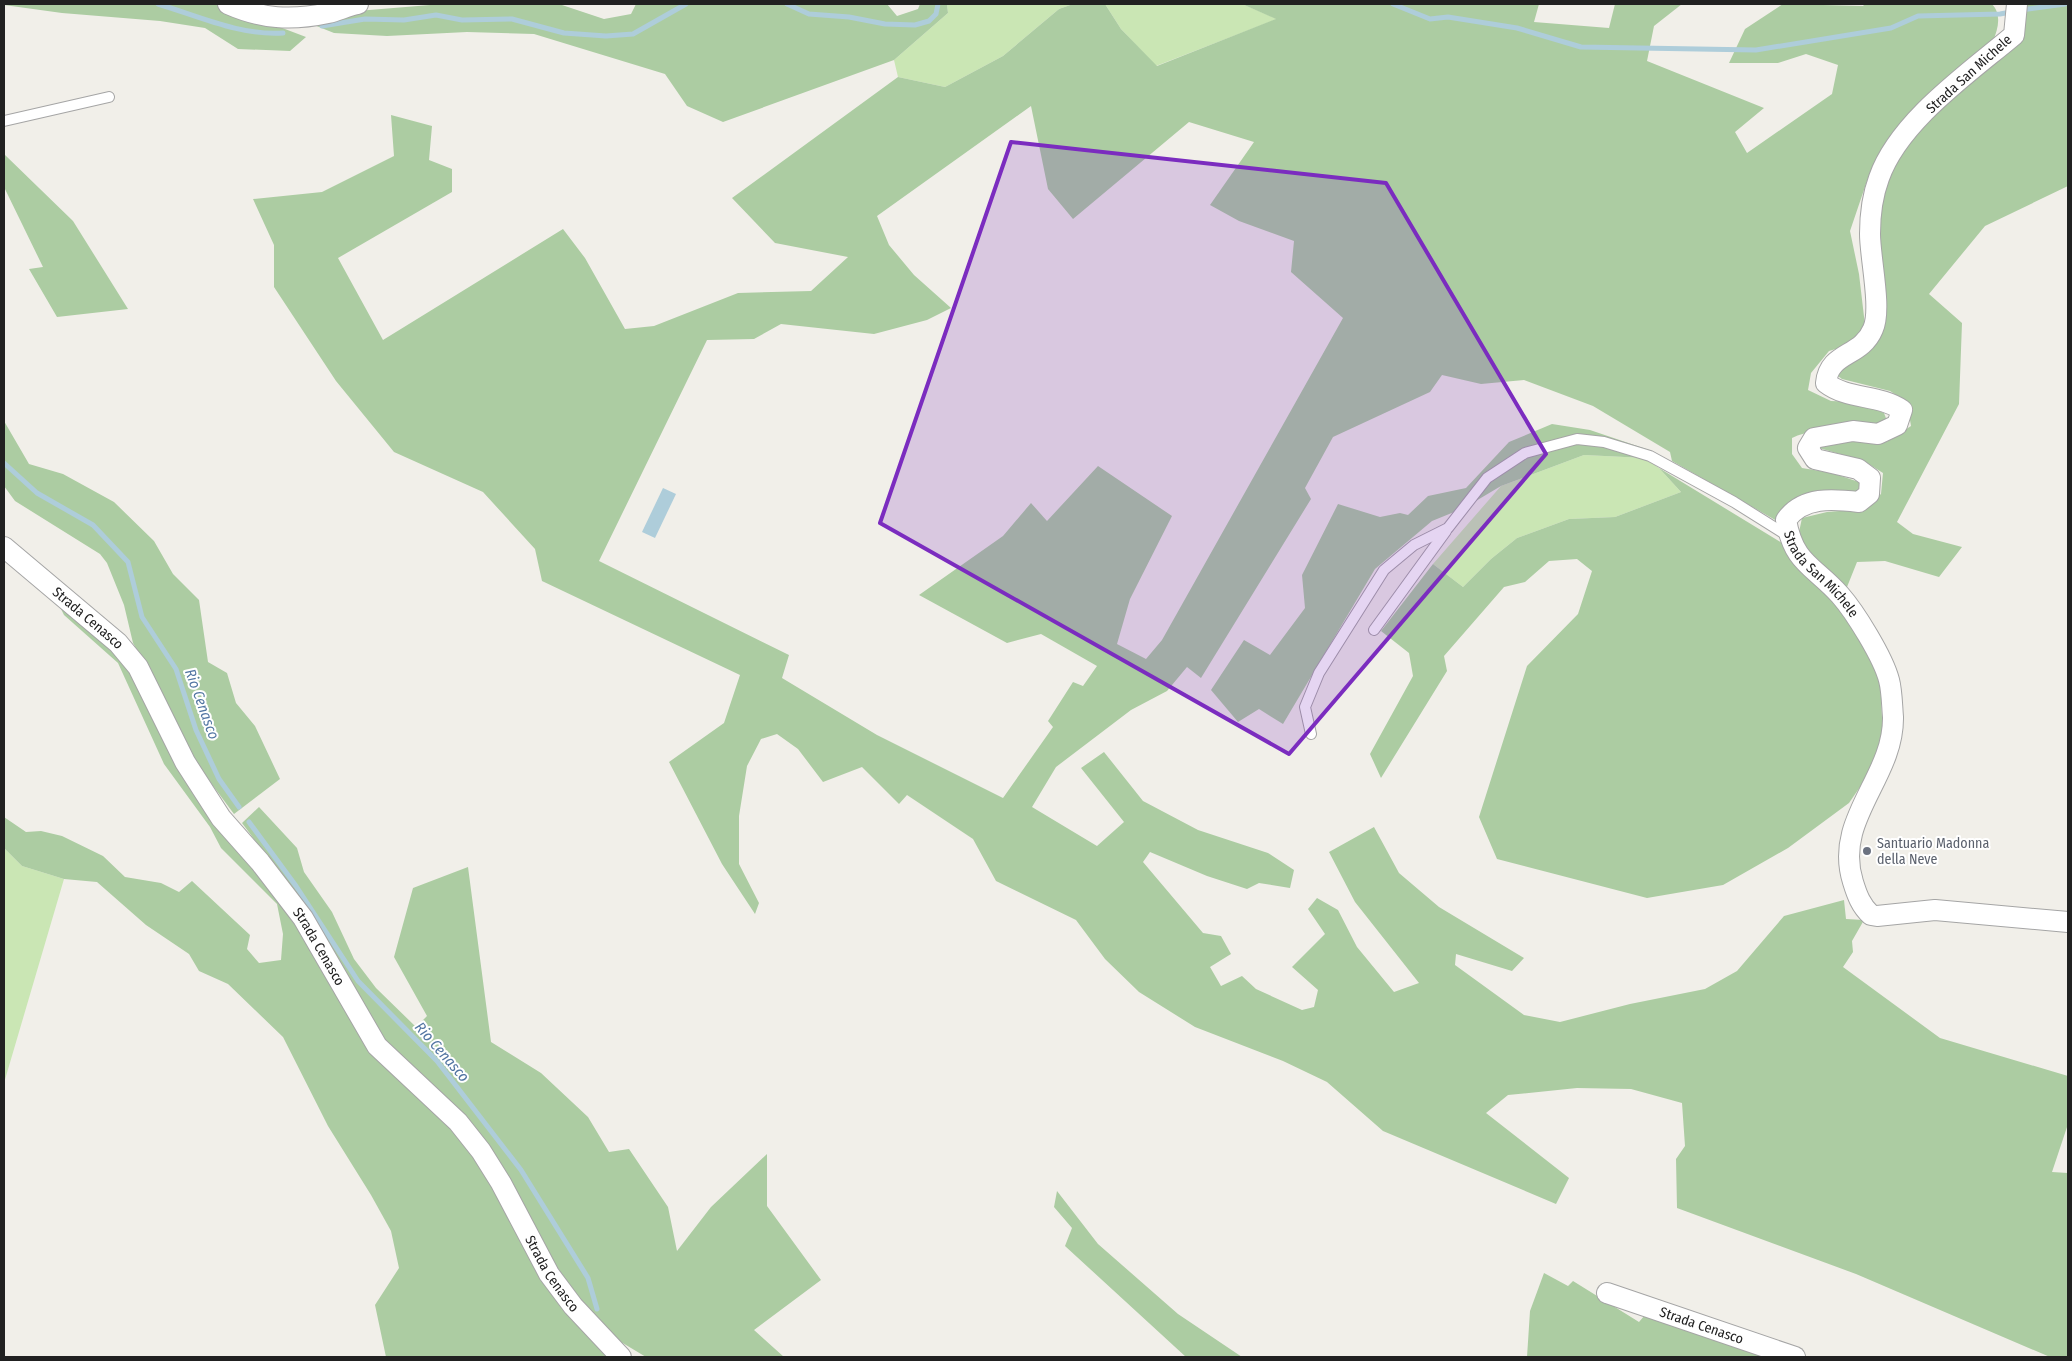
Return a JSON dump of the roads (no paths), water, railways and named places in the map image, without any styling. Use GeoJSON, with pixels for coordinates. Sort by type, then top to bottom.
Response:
{"type":"FeatureCollection","features":[{"type":"Feature","properties":{"kind":"street"},"geometry":{"type":"LineString","coordinates":[[228,4],[259,16],[280,17],[307,17],[358,4]]}},
{"type":"Feature","properties":{"kind":"street","name":"Strada San Michele"},"geometry":{"type":"LineString","coordinates":[[2017,4],[2014,35],[1948,89],[1924,114],[1892,151],[1879,178],[1870,233],[1876,309],[1873,329],[1856,351],[1838,358],[1827,370],[1826,383],[1836,391],[1891,402],[1902,410],[1897,425],[1878,434],[1853,431],[1814,438],[1808,448],[1815,460],[1858,470],[1870,478],[1869,494],[1859,502],[1819,501],[1794,510],[1786,520],[1789,537],[1796,554],[1840,596],[1868,636],[1889,679],[1893,718],[1891,741],[1884,763],[1852,827],[1850,872],[1864,908],[1871,915],[1877,916],[1935,910],[2068,922]]}},
{"type":"Feature","properties":{"kind":"street","name":"Strada Cenasco"},"geometry":{"type":"LineString","coordinates":[[4,547],[118,643],[138,667],[195,778],[221,818],[260,862],[303,918],[377,1046],[458,1122],[481,1151],[501,1183],[550,1274],[573,1306],[622,1357]]}},
{"type":"Feature","properties":{"kind":"street","name":"Strada Cenasco"},"geometry":{"type":"LineString","coordinates":[[1607,1293],[1796,1357]]}},
{"type":"Feature","properties":{"kind":"lane"},"geometry":{"type":"LineString","coordinates":[[4,121],[109,98]]}},
{"type":"Feature","properties":{"kind":"lane"},"geometry":{"type":"LineString","coordinates":[[1374,630],[1487,478],[1525,453],[1577,439],[1604,442],[1650,456],[1734,502],[1789,537]]}},
{"type":"Feature","properties":{"kind":"lane"},"geometry":{"type":"LineString","coordinates":[[1311,734],[1305,707],[1319,674],[1384,570],[1414,545],[1448,528]]}},
{"type":"Feature","properties":{"kind":"water"},"geometry":{"type":"Polygon","coordinates":[[[663,488],[676,494],[655,538],[642,532],[663,488]]]}},
{"type":"Feature","properties":{"kind":"waterway"},"geometry":{"type":"LineString","coordinates":[[158,4],[236,28],[267,33],[283,33]]}},
{"type":"Feature","properties":{"kind":"waterway"},"geometry":{"type":"LineString","coordinates":[[322,26],[365,19],[404,20],[436,15],[462,20],[512,19],[564,33],[606,36],[633,34],[686,4]]}},
{"type":"Feature","properties":{"kind":"waterway"},"geometry":{"type":"LineString","coordinates":[[787,4],[809,14],[849,17],[885,24],[915,25],[929,21],[936,14],[938,4]]}},
{"type":"Feature","properties":{"kind":"waterway"},"geometry":{"type":"LineString","coordinates":[[1393,4],[1430,19],[1448,17],[1517,28],[1581,47],[1756,50],[1891,28],[1918,16],[2000,14],[2011,12]]}},
{"type":"Feature","properties":{"kind":"waterway"},"geometry":{"type":"LineString","coordinates":[[2021,10],[2065,4]]}},
{"type":"Feature","properties":{"kind":"waterway","name":"Rio Cenasco"},"geometry":{"type":"LineString","coordinates":[[4,463],[37,493],[93,525],[128,562],[142,617],[176,669],[196,730],[219,779],[239,807]]}},
{"type":"Feature","properties":{"kind":"waterway","name":"Rio Cenasco"},"geometry":{"type":"LineString","coordinates":[[249,822],[296,886],[358,981],[437,1061],[521,1170],[588,1278],[597,1309]]}},
{"type":"Feature","properties":{"kind":"place","name":"Santuario Madonna della Neve"},"geometry":{"type":"Point","coordinates":[1867,851]}}]}
